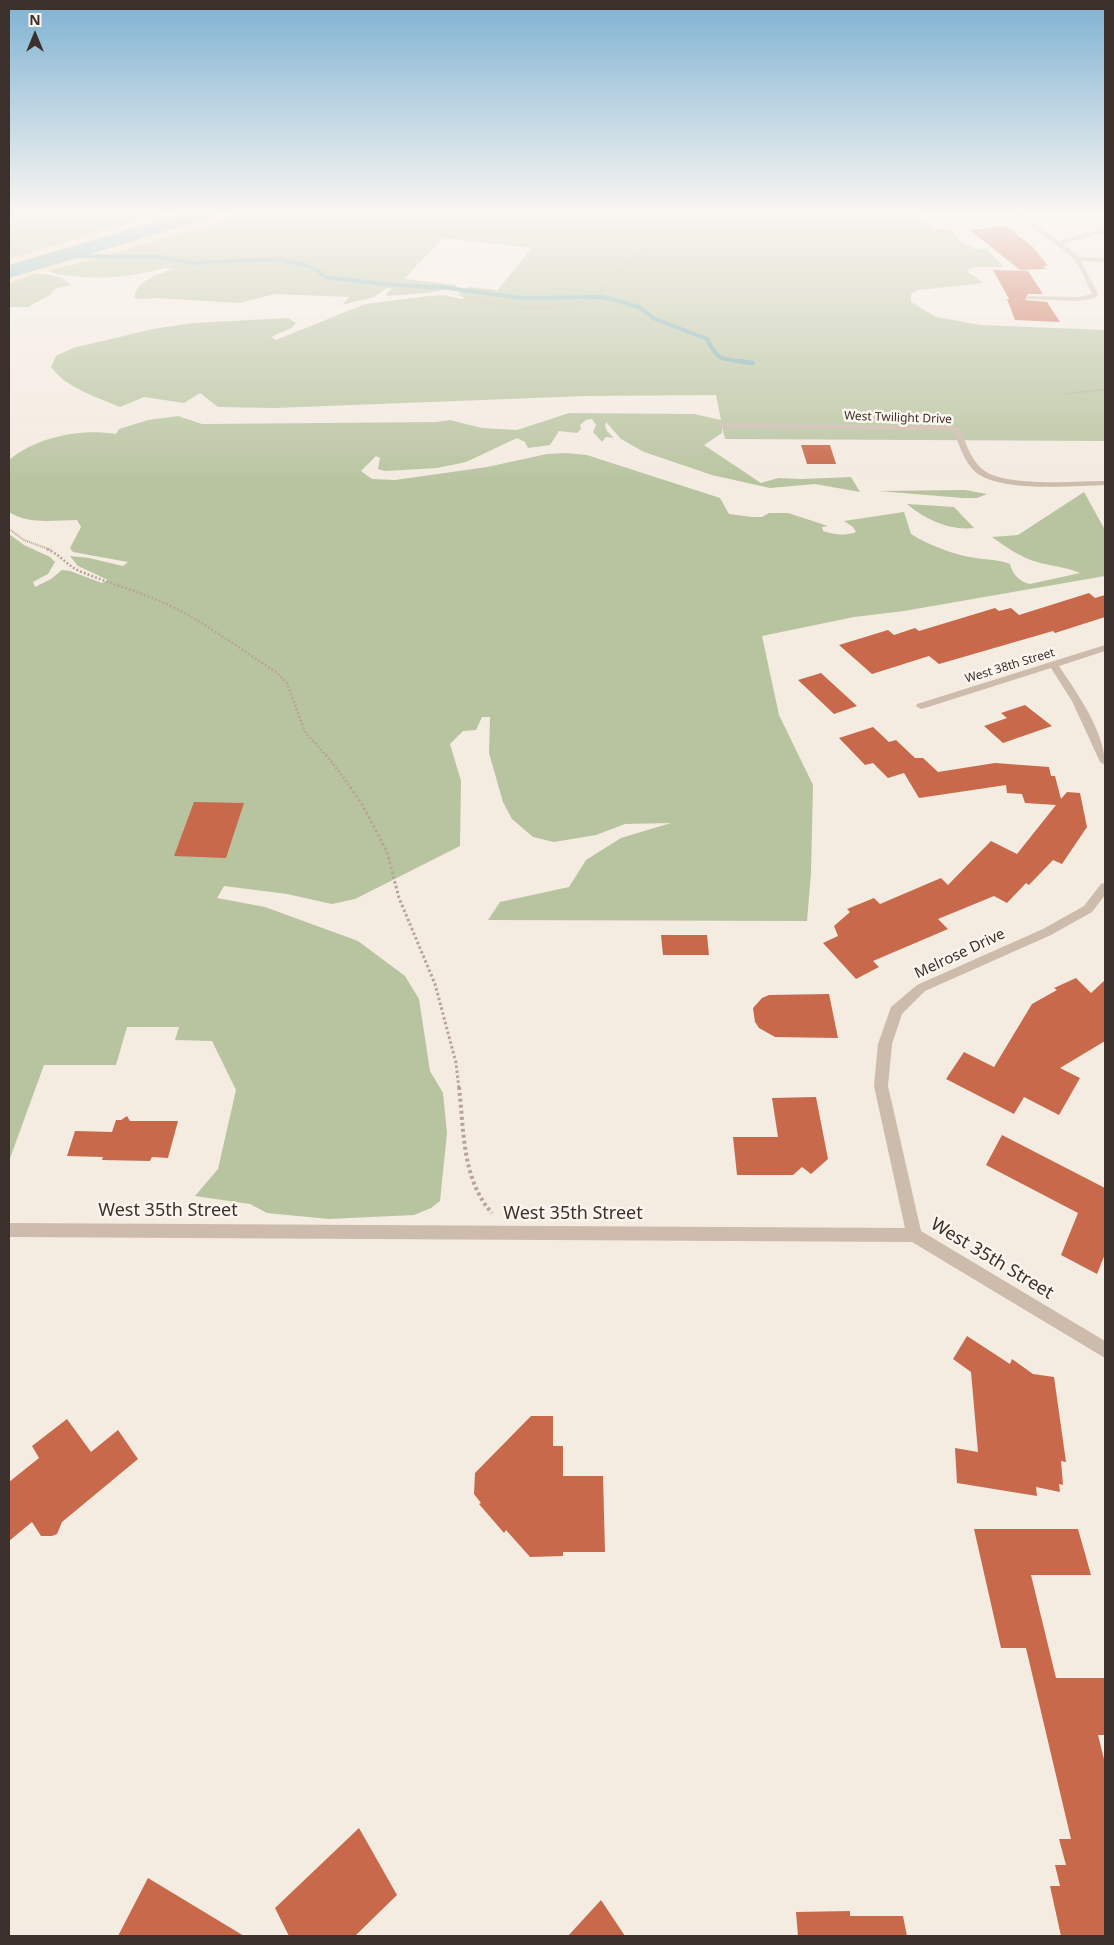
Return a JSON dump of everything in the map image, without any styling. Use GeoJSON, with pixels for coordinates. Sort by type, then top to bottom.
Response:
{"type":"FeatureCollection","features":[{"type":"Feature","properties":{"kind":"street","name":"West Twilight Drive"},"geometry":{"type":"LineString","coordinates":[[724,426],[956,428],[975,466],[981,472],[993,478],[1016,482],[1105,483]]}},
{"type":"Feature","properties":{"kind":"street","name":"West 38th Street"},"geometry":{"type":"LineString","coordinates":[[921,706],[1054,666],[1105,648]]}},
{"type":"Feature","properties":{"kind":"street"},"geometry":{"type":"LineString","coordinates":[[1054,666],[1077,701],[1105,762]]}},
{"type":"Feature","properties":{"kind":"street","name":"Melrose Drive"},"geometry":{"type":"LineString","coordinates":[[914,1235],[881,1086],[885,1044],[896,1011],[921,988],[1047,932],[1088,909],[1105,887]]}},
{"type":"Feature","properties":{"kind":"street","name":"West 35th Street"},"geometry":{"type":"LineString","coordinates":[[9,1230],[914,1235],[1105,1350]]}},
{"type":"Feature","properties":{"kind":"path"},"geometry":{"type":"LineString","coordinates":[[487,303],[537,309],[554,309],[576,303]]}},
{"type":"Feature","properties":{"kind":"path"},"geometry":{"type":"LineString","coordinates":[[1065,394],[1105,389]]}},
{"type":"Feature","properties":{"kind":"path"},"geometry":{"type":"LineString","coordinates":[[9,529],[24,540],[57,552],[69,566],[81,572],[154,598],[177,609],[276,672],[287,683],[305,732],[331,761],[362,804],[387,852],[399,898],[435,984],[456,1063],[470,1176],[482,1204],[515,1234]]}},
{"type":"Feature","properties":{"kind":"green space"},"geometry":{"type":"Polygon","coordinates":[[[9,303],[36,303],[28,307],[9,307],[9,303]]]}},
{"type":"Feature","properties":{"kind":"green space"},"geometry":{"type":"Polygon","coordinates":[[[912,303],[936,317],[981,325],[1105,330],[1105,441],[725,439],[722,427],[722,433],[704,445],[761,483],[778,478],[851,477],[860,492],[815,484],[770,488],[712,475],[644,452],[621,439],[606,422],[607,431],[614,438],[606,437],[602,442],[593,432],[596,425],[592,419],[586,420],[580,425],[581,429],[577,433],[559,431],[550,445],[528,448],[525,442],[517,438],[466,462],[437,468],[385,471],[378,469],[380,458],[376,456],[361,471],[372,479],[395,480],[487,467],[547,454],[587,455],[720,498],[729,514],[762,517],[769,513],[788,513],[828,526],[822,527],[823,531],[832,533],[856,532],[853,527],[844,521],[904,512],[911,534],[919,539],[954,553],[1010,564],[1017,577],[1030,584],[1080,573],[1031,560],[992,537],[1018,535],[1084,492],[1105,530],[1105,576],[904,611],[854,617],[762,636],[779,715],[813,785],[811,873],[807,921],[488,920],[500,902],[569,887],[586,860],[621,838],[671,823],[625,824],[596,835],[554,842],[533,837],[512,819],[503,802],[489,753],[490,717],[482,717],[476,730],[463,731],[450,744],[461,781],[460,846],[355,899],[332,904],[287,894],[224,886],[217,898],[265,907],[358,941],[405,976],[419,999],[430,1071],[443,1093],[447,1133],[440,1201],[431,1208],[414,1215],[329,1219],[267,1213],[250,1204],[195,1196],[218,1169],[236,1090],[212,1041],[175,1040],[179,1027],[127,1027],[116,1065],[44,1065],[9,1161],[9,534],[24,545],[50,557],[55,562],[48,574],[33,582],[35,587],[51,579],[62,570],[70,571],[102,583],[108,580],[78,566],[70,556],[89,558],[123,566],[128,562],[73,552],[70,548],[81,527],[77,520],[33,520],[25,519],[9,512],[9,460],[32,445],[60,436],[88,432],[116,434],[119,429],[148,420],[178,416],[202,424],[436,422],[450,420],[482,428],[517,430],[569,413],[694,414],[721,420],[716,395],[586,396],[275,408],[218,407],[200,393],[184,403],[144,397],[120,407],[73,386],[51,367],[56,356],[73,348],[153,329],[192,323],[288,318],[296,323],[293,327],[271,337],[276,340],[365,304],[912,303]]]}},
{"type":"Feature","properties":{"kind":"green space"},"geometry":{"type":"Polygon","coordinates":[[[965,490],[987,494],[977,498],[963,498],[879,491],[965,490]]]}},
{"type":"Feature","properties":{"kind":"green space"},"geometry":{"type":"Polygon","coordinates":[[[907,504],[954,507],[974,528],[956,528],[938,523],[907,504]]]}},
{"type":"Feature","properties":{"kind":"building"},"geometry":{"type":"Polygon","coordinates":[[[1008,303],[1047,303],[1060,322],[1015,320],[1008,303]]]}},
{"type":"Feature","properties":{"kind":"building"},"geometry":{"type":"Polygon","coordinates":[[[801,445],[830,445],[836,464],[807,464],[801,445]]]}},
{"type":"Feature","properties":{"kind":"building"},"geometry":{"type":"Polygon","coordinates":[[[1089,593],[1095,598],[1105,595],[1105,617],[1055,633],[1053,631],[939,664],[929,656],[872,674],[839,645],[888,630],[894,635],[915,628],[919,631],[995,608],[999,611],[1011,608],[1019,615],[1089,593]]]}},
{"type":"Feature","properties":{"kind":"building"},"geometry":{"type":"Polygon","coordinates":[[[821,673],[857,706],[834,714],[798,680],[821,673]]]}},
{"type":"Feature","properties":{"kind":"building"},"geometry":{"type":"Polygon","coordinates":[[[1025,705],[1052,726],[1003,743],[984,726],[1007,718],[1001,713],[1025,705]]]}},
{"type":"Feature","properties":{"kind":"building"},"geometry":{"type":"Polygon","coordinates":[[[873,727],[889,742],[896,740],[915,758],[923,758],[938,772],[995,763],[1049,767],[1051,776],[1055,776],[1061,799],[1067,792],[1080,793],[1087,827],[1062,864],[1053,860],[1029,885],[1026,883],[1007,903],[994,896],[938,919],[948,929],[873,961],[879,967],[856,979],[823,943],[838,936],[834,926],[850,912],[847,909],[874,898],[880,904],[941,878],[948,885],[991,841],[1017,854],[1056,805],[1025,803],[1022,794],[1007,793],[1006,785],[919,798],[904,773],[888,778],[873,763],[865,765],[839,738],[873,727]]]}},
{"type":"Feature","properties":{"kind":"building"},"geometry":{"type":"Polygon","coordinates":[[[194,802],[244,803],[226,858],[174,856],[194,802]]]}},
{"type":"Feature","properties":{"kind":"building"},"geometry":{"type":"Polygon","coordinates":[[[661,935],[707,935],[709,955],[663,955],[661,935]]]}},
{"type":"Feature","properties":{"kind":"building"},"geometry":{"type":"Polygon","coordinates":[[[1076,978],[1091,993],[1105,980],[1105,1041],[1060,1068],[1080,1078],[1059,1115],[1024,1097],[1014,1114],[946,1079],[964,1052],[994,1067],[1032,1004],[1057,990],[1054,988],[1076,978]]]}},
{"type":"Feature","properties":{"kind":"building"},"geometry":{"type":"Polygon","coordinates":[[[829,994],[838,1038],[775,1037],[759,1028],[755,1022],[753,1008],[762,998],[769,995],[829,994]]]}},
{"type":"Feature","properties":{"kind":"building"},"geometry":{"type":"Polygon","coordinates":[[[816,1097],[828,1159],[811,1174],[802,1167],[793,1175],[737,1175],[733,1137],[778,1137],[772,1098],[816,1097]]]}},
{"type":"Feature","properties":{"kind":"building"},"geometry":{"type":"Polygon","coordinates":[[[127,1116],[130,1121],[178,1121],[168,1158],[152,1157],[150,1161],[102,1160],[103,1157],[67,1156],[75,1131],[112,1132],[116,1120],[121,1120],[127,1116]]]}},
{"type":"Feature","properties":{"kind":"building"},"geometry":{"type":"Polygon","coordinates":[[[1002,1135],[1105,1188],[1105,1254],[1097,1274],[1061,1255],[1078,1213],[986,1165],[1002,1135]]]}},
{"type":"Feature","properties":{"kind":"building"},"geometry":{"type":"Polygon","coordinates":[[[967,1336],[1010,1364],[1012,1359],[1033,1374],[1054,1377],[1066,1462],[1061,1461],[1063,1485],[1059,1484],[1060,1492],[1036,1487],[1037,1496],[957,1483],[955,1448],[978,1452],[971,1372],[953,1359],[967,1336]]]}},
{"type":"Feature","properties":{"kind":"building"},"geometry":{"type":"Polygon","coordinates":[[[531,1416],[553,1416],[553,1446],[563,1446],[563,1476],[603,1476],[605,1552],[563,1552],[563,1556],[530,1557],[506,1530],[504,1533],[479,1504],[481,1503],[474,1494],[475,1473],[531,1416]]]}},
{"type":"Feature","properties":{"kind":"building"},"geometry":{"type":"Polygon","coordinates":[[[67,1419],[91,1452],[118,1430],[138,1459],[62,1522],[57,1534],[41,1536],[32,1522],[9,1541],[9,1482],[39,1458],[32,1446],[67,1419]]]}},
{"type":"Feature","properties":{"kind":"building"},"geometry":{"type":"Polygon","coordinates":[[[974,1529],[1078,1529],[1091,1575],[1031,1575],[1056,1678],[1105,1678],[1105,1735],[1098,1735],[1105,1763],[1105,1936],[1061,1936],[1050,1886],[1060,1886],[1055,1865],[1066,1865],[1059,1839],[1071,1839],[1026,1648],[1001,1648],[974,1529]]]}},
{"type":"Feature","properties":{"kind":"building"},"geometry":{"type":"Polygon","coordinates":[[[359,1828],[397,1895],[355,1936],[289,1936],[275,1908],[359,1828]]]}},
{"type":"Feature","properties":{"kind":"building"},"geometry":{"type":"Polygon","coordinates":[[[148,1878],[244,1936],[118,1936],[148,1878]]]}},
{"type":"Feature","properties":{"kind":"building"},"geometry":{"type":"Polygon","coordinates":[[[601,1900],[625,1936],[568,1936],[601,1900]]]}},
{"type":"Feature","properties":{"kind":"building"},"geometry":{"type":"Polygon","coordinates":[[[850,1911],[850,1916],[903,1916],[907,1936],[798,1936],[796,1912],[850,1911]]]}},
{"type":"Feature","properties":{"kind":"waterway"},"geometry":{"type":"LineString","coordinates":[[624,303],[639,307],[655,319],[707,339],[718,356],[722,358],[746,362]]}},
{"type":"Feature","properties":{"kind":"waterway"},"geometry":{"type":"LineString","coordinates":[[738,361],[753,363]]}}]}
